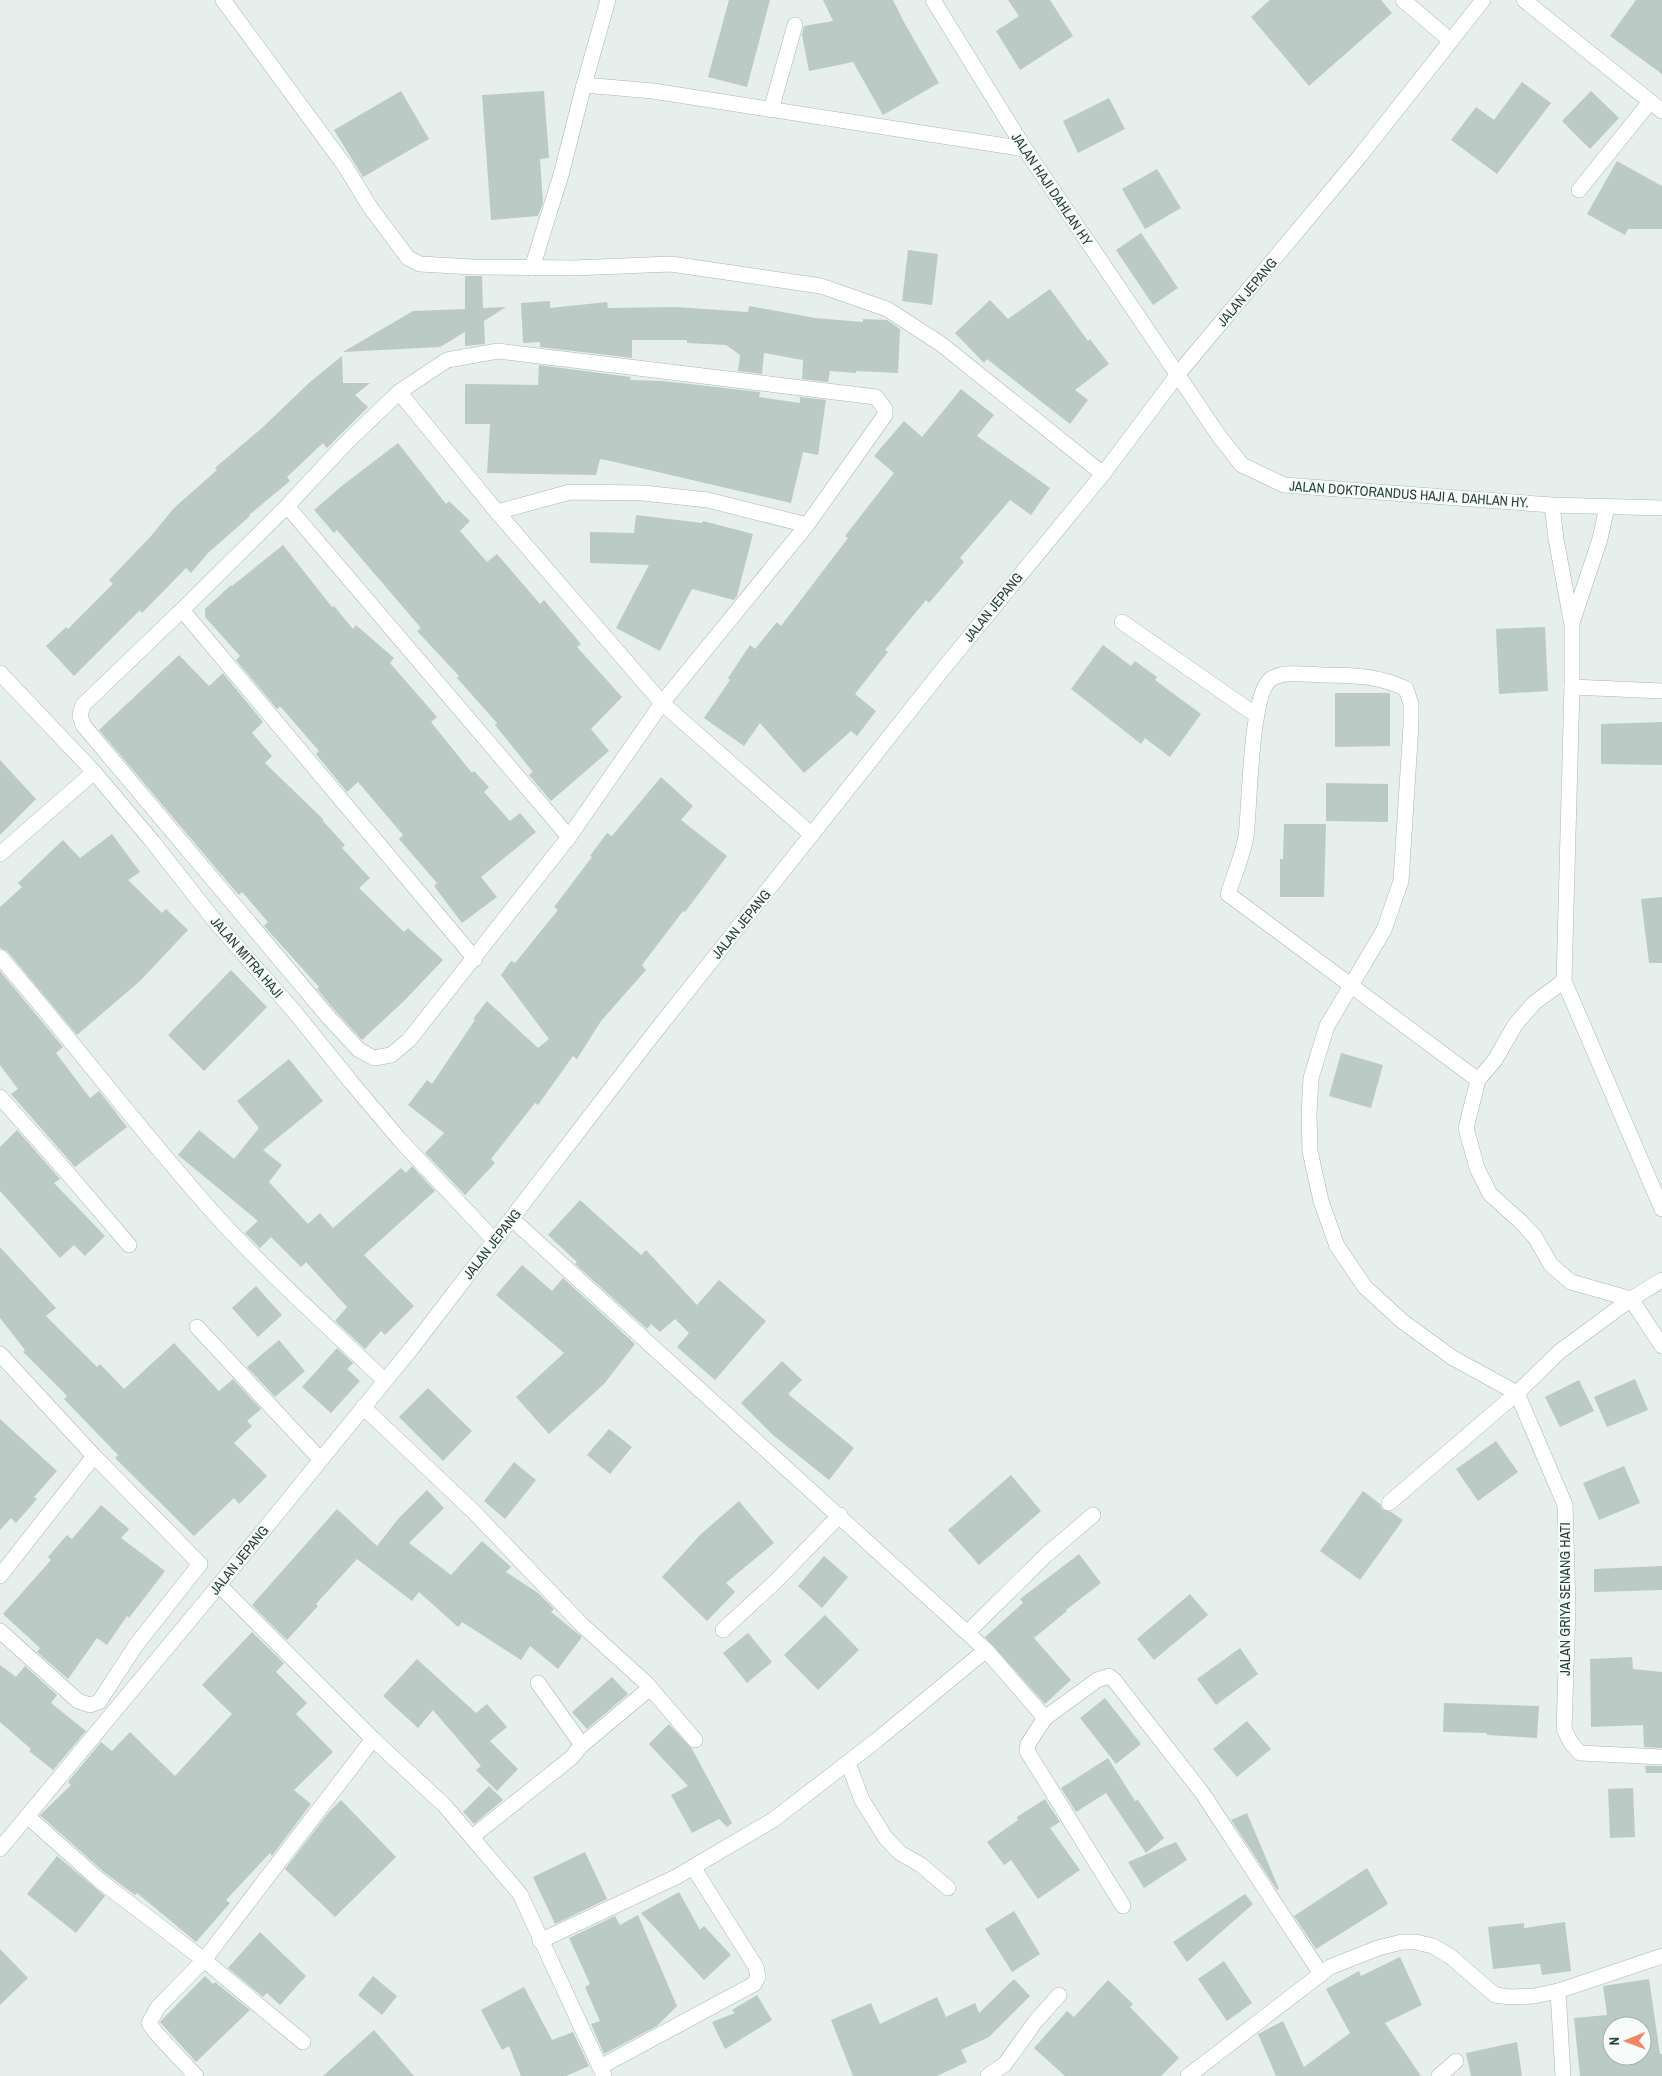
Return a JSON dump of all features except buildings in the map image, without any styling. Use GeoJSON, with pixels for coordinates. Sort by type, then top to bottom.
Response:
{"type":"FeatureCollection","features":[{"type":"Feature","properties":{"kind":"street"},"geometry":{"type":"LineString","coordinates":[[223,0],[345,166],[370,207],[408,258],[420,264],[532,268],[671,264],[821,286],[887,309],[941,344],[1103,474]]}},
{"type":"Feature","properties":{"kind":"street"},"geometry":{"type":"LineString","coordinates":[[532,268],[561,175],[608,0]]}},
{"type":"Feature","properties":{"kind":"street","name":"JALAN HAJI DAHLAN HY"},"geometry":{"type":"LineString","coordinates":[[933,0],[1025,149],[1178,374]]}},
{"type":"Feature","properties":{"kind":"street"},"geometry":{"type":"LineString","coordinates":[[1403,0],[1450,41]]}},
{"type":"Feature","properties":{"kind":"street","name":"JALAN JEPANG"},"geometry":{"type":"LineString","coordinates":[[3,1839],[27,1816],[219,1586],[512,1219],[651,1037],[943,669],[1103,474],[1178,374],[1354,164],[1483,0]]}},
{"type":"Feature","properties":{"kind":"street"},"geometry":{"type":"LineString","coordinates":[[1524,0],[1656,107],[1579,190]]}},
{"type":"Feature","properties":{"kind":"street"},"geometry":{"type":"LineString","coordinates":[[771,110],[795,25]]}},
{"type":"Feature","properties":{"kind":"street"},"geometry":{"type":"LineString","coordinates":[[584,85],[653,91],[1025,149]]}},
{"type":"Feature","properties":{"kind":"street"},"geometry":{"type":"LineString","coordinates":[[498,351],[876,397],[885,409],[885,414],[807,525],[662,702],[569,837],[522,894],[474,959],[409,1040],[392,1054],[374,1058],[359,1050],[330,1019],[83,725],[80,715],[83,705],[287,506],[346,443],[399,392],[447,360],[498,351]]}},
{"type":"Feature","properties":{"kind":"street","name":"JALAN DOKTORANDUS HAJI A. DAHLAN HY."},"geometry":{"type":"LineString","coordinates":[[1178,374],[1219,436],[1242,465],[1284,485],[1552,505],[1662,508]]}},
{"type":"Feature","properties":{"kind":"street"},"geometry":{"type":"LineString","coordinates":[[399,392],[497,512],[662,702],[812,835]]}},
{"type":"Feature","properties":{"kind":"street"},"geometry":{"type":"LineString","coordinates":[[497,512],[570,492],[643,493],[708,500],[807,525]]}},
{"type":"Feature","properties":{"kind":"street"},"geometry":{"type":"LineString","coordinates":[[1552,505],[1556,539],[1572,625],[1564,981],[1662,1209]]}},
{"type":"Feature","properties":{"kind":"street"},"geometry":{"type":"LineString","coordinates":[[287,506],[569,837]]}},
{"type":"Feature","properties":{"kind":"street"},"geometry":{"type":"LineString","coordinates":[[1572,625],[1600,539],[1607,507]]}},
{"type":"Feature","properties":{"kind":"street"},"geometry":{"type":"LineString","coordinates":[[182,610],[474,959]]}},
{"type":"Feature","properties":{"kind":"street"},"geometry":{"type":"LineString","coordinates":[[1122,622],[1256,716]]}},
{"type":"Feature","properties":{"kind":"street","name":"JALAN MITRA HAJI"},"geometry":{"type":"LineString","coordinates":[[0,673],[94,772],[152,841],[218,925],[293,1010],[400,1140],[494,1240]]}},
{"type":"Feature","properties":{"kind":"street"},"geometry":{"type":"LineString","coordinates":[[1478,1080],[1353,985],[1228,894],[1246,837],[1256,716],[1262,690],[1271,680],[1286,674],[1344,675],[1390,680],[1406,689],[1411,704],[1411,725],[1401,881],[1384,930],[1353,985],[1327,1026],[1311,1078],[1308,1114],[1310,1151],[1321,1201],[1337,1246],[1365,1287],[1402,1321],[1453,1358],[1517,1393]]}},
{"type":"Feature","properties":{"kind":"street"},"geometry":{"type":"LineString","coordinates":[[1572,687],[1662,691]]}},
{"type":"Feature","properties":{"kind":"street"},"geometry":{"type":"LineString","coordinates":[[0,854],[94,772]]}},
{"type":"Feature","properties":{"kind":"street"},"geometry":{"type":"LineString","coordinates":[[0,957],[138,1126],[219,1218],[255,1257],[384,1380]]}},
{"type":"Feature","properties":{"kind":"street"},"geometry":{"type":"LineString","coordinates":[[1564,981],[1534,1003],[1515,1025],[1495,1060],[1478,1080],[1466,1128],[1477,1168],[1490,1194],[1536,1237],[1551,1265],[1571,1282],[1631,1299],[1662,1346]]}},
{"type":"Feature","properties":{"kind":"street"},"geometry":{"type":"LineString","coordinates":[[0,1097],[129,1245]]}},
{"type":"Feature","properties":{"kind":"street"},"geometry":{"type":"LineString","coordinates":[[512,1219],[968,1632],[1045,1718]]}},
{"type":"Feature","properties":{"kind":"street"},"geometry":{"type":"LineString","coordinates":[[1389,1503],[1517,1393],[1559,1352],[1631,1299],[1662,1280]]}},
{"type":"Feature","properties":{"kind":"street"},"geometry":{"type":"LineString","coordinates":[[197,1327],[320,1460]]}},
{"type":"Feature","properties":{"kind":"street"},"geometry":{"type":"LineString","coordinates":[[0,1354],[94,1456],[200,1564],[136,1645],[99,1702],[90,1705],[78,1701],[0,1631]]}},
{"type":"Feature","properties":{"kind":"street","name":"JALAN GRIYA SENANG HATI"},"geometry":{"type":"LineString","coordinates":[[1517,1393],[1566,1505],[1568,1607],[1564,1729],[1571,1743],[1580,1752],[1662,1757]]}},
{"type":"Feature","properties":{"kind":"street"},"geometry":{"type":"LineString","coordinates":[[363,1407],[473,1511],[581,1624],[650,1688],[695,1740]]}},
{"type":"Feature","properties":{"kind":"street"},"geometry":{"type":"LineString","coordinates":[[0,1576],[94,1456]]}},
{"type":"Feature","properties":{"kind":"street"},"geometry":{"type":"LineString","coordinates":[[723,1630],[776,1581],[840,1515]]}},
{"type":"Feature","properties":{"kind":"street"},"geometry":{"type":"LineString","coordinates":[[968,1632],[1045,1556],[1093,1515]]}},
{"type":"Feature","properties":{"kind":"street"},"geometry":{"type":"LineString","coordinates":[[219,1586],[374,1739],[445,1806],[520,1894],[540,1941],[602,2072],[754,1984],[758,1977],[756,1967],[693,1867]]}},
{"type":"Feature","properties":{"kind":"street"},"geometry":{"type":"LineString","coordinates":[[540,1941],[676,1877],[773,1820],[848,1763],[986,1650]]}},
{"type":"Feature","properties":{"kind":"street"},"geometry":{"type":"LineString","coordinates":[[1123,1906],[1026,1751],[1028,1744],[1045,1718],[1097,1680],[1109,1676],[1203,1794],[1321,1974]]}},
{"type":"Feature","properties":{"kind":"street"},"geometry":{"type":"LineString","coordinates":[[538,1683],[582,1744]]}},
{"type":"Feature","properties":{"kind":"street"},"geometry":{"type":"LineString","coordinates":[[472,1837],[571,1758],[582,1744],[650,1688]]}},
{"type":"Feature","properties":{"kind":"street"},"geometry":{"type":"LineString","coordinates":[[196,2076],[149,2023],[158,2007],[204,1960],[374,1739]]}},
{"type":"Feature","properties":{"kind":"street"},"geometry":{"type":"LineString","coordinates":[[848,1763],[862,1800],[885,1837],[900,1853],[921,1865],[948,1888]]}},
{"type":"Feature","properties":{"kind":"street"},"geometry":{"type":"LineString","coordinates":[[27,1816],[99,1880],[204,1960],[303,2042]]}},
{"type":"Feature","properties":{"kind":"street"},"geometry":{"type":"LineString","coordinates":[[1188,2076],[1330,1967],[1378,1948],[1402,1942],[1416,1942],[1433,1946],[1452,1957],[1495,1995],[1510,1997],[1534,1996],[1558,1991],[1662,1956]]}},
{"type":"Feature","properties":{"kind":"street"},"geometry":{"type":"LineString","coordinates":[[1558,1991],[1563,2076]]}},
{"type":"Feature","properties":{"kind":"street"},"geometry":{"type":"LineString","coordinates":[[988,2076],[1005,2064],[1035,2022],[1060,1995]]}},
{"type":"Feature","properties":{"kind":"street"},"geometry":{"type":"LineString","coordinates":[[1439,2076],[1456,2061]]}}]}
